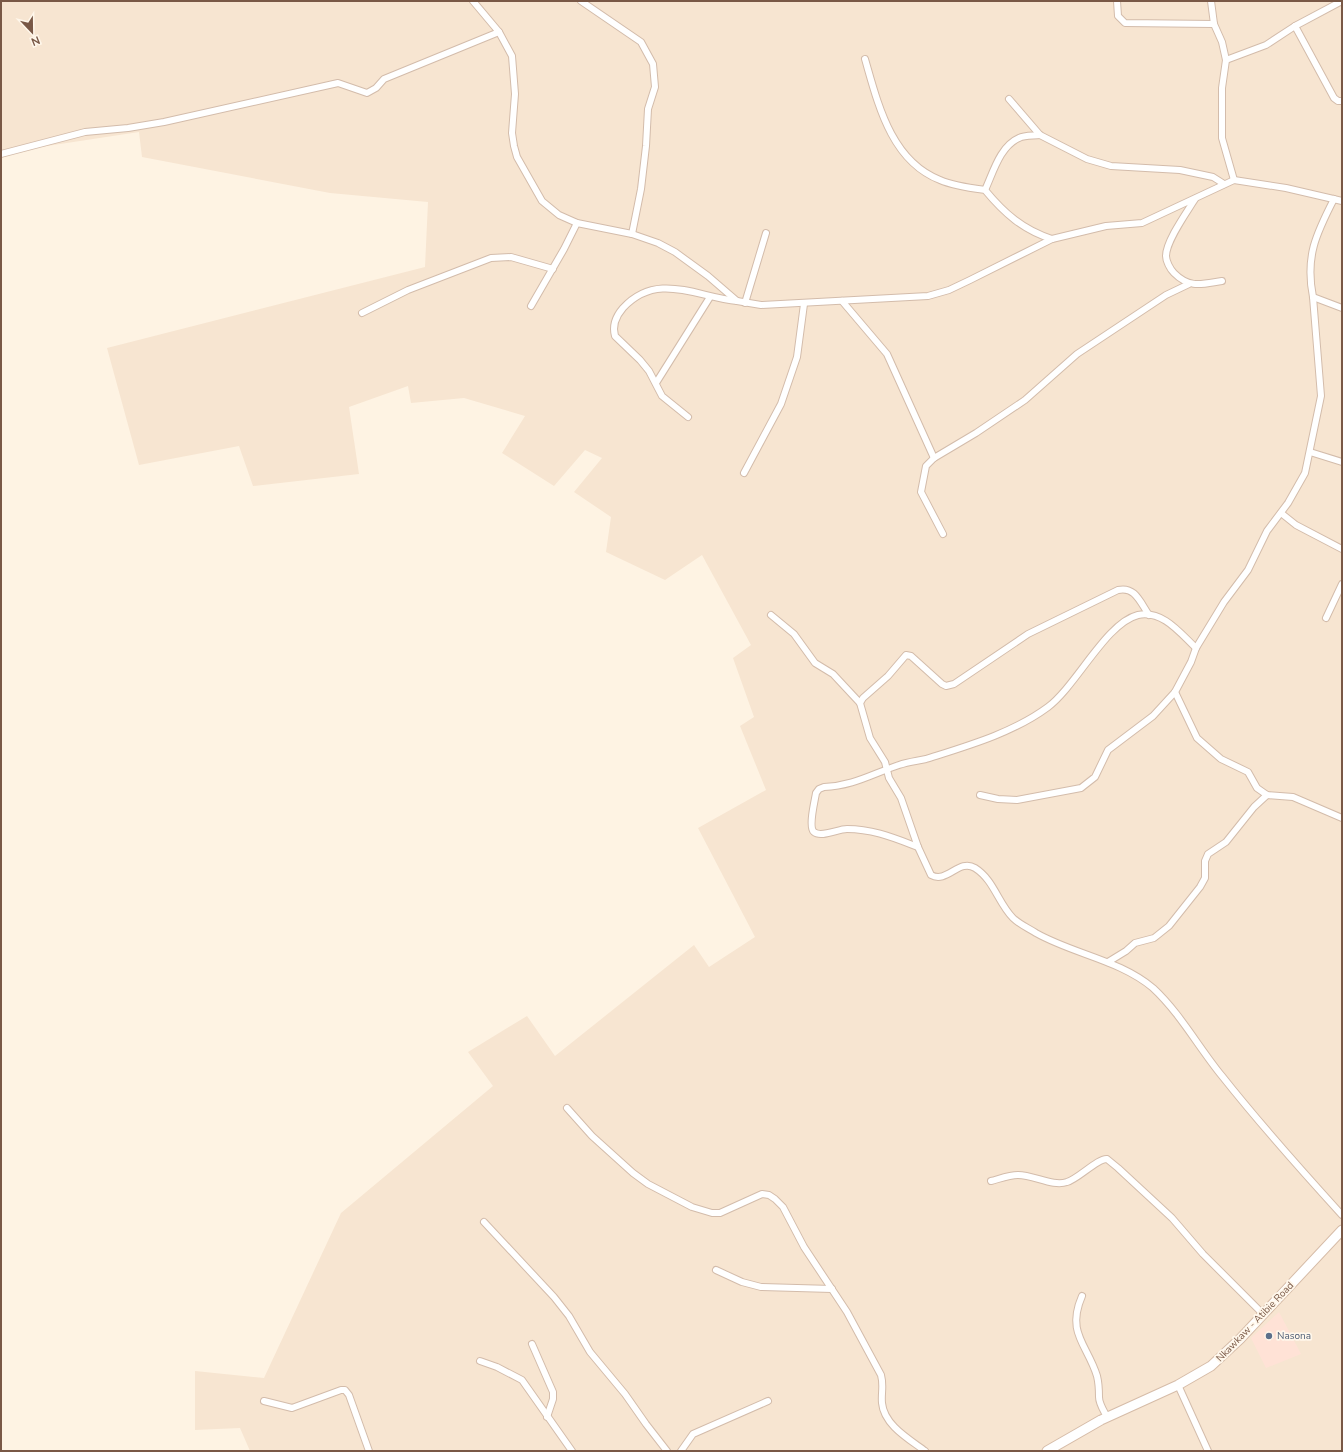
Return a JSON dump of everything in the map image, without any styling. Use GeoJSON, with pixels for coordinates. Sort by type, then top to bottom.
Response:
{"type":"FeatureCollection","features":[{"type":"Feature","properties":{"kind":"main road","name":"Nkawkaw - Atibie Road"},"geometry":{"type":"LineString","coordinates":[[1047,1451],[1107,1417],[1178,1385],[1202,1372],[1220,1359],[1342,1230]]}},
{"type":"Feature","properties":{"kind":"street"},"geometry":{"type":"LineString","coordinates":[[473,1],[499,32],[512,56],[515,94],[512,133],[518,156],[542,201],[559,215],[576,224],[632,234],[658,242],[675,252],[725,289],[737,301]]}},
{"type":"Feature","properties":{"kind":"street"},"geometry":{"type":"LineString","coordinates":[[581,1],[637,39],[648,52],[653,64],[656,87],[648,109],[646,146],[641,189],[632,234]]}},
{"type":"Feature","properties":{"kind":"street"},"geometry":{"type":"LineString","coordinates":[[1117,1],[1118,16],[1125,23],[1214,24]]}},
{"type":"Feature","properties":{"kind":"street"},"geometry":{"type":"LineString","coordinates":[[1211,1],[1214,24],[1222,42],[1226,60],[1222,88],[1222,138],[1234,180]]}},
{"type":"Feature","properties":{"kind":"street"},"geometry":{"type":"LineString","coordinates":[[1226,60],[1266,45],[1295,26],[1342,1]]}},
{"type":"Feature","properties":{"kind":"street"},"geometry":{"type":"LineString","coordinates":[[1295,26],[1334,98],[1338,101],[1342,101]]}},
{"type":"Feature","properties":{"kind":"street"},"geometry":{"type":"LineString","coordinates":[[1,154],[85,132],[128,128],[164,122],[338,83],[367,93],[376,88],[384,79],[499,32]]}},
{"type":"Feature","properties":{"kind":"street"},"geometry":{"type":"LineString","coordinates":[[865,59],[880,111],[904,154],[917,167],[939,180],[965,187],[985,190],[1002,210],[1033,233],[1052,240]]}},
{"type":"Feature","properties":{"kind":"street"},"geometry":{"type":"LineString","coordinates":[[1009,99],[1040,135],[1100,164],[1180,170],[1213,177],[1224,184]]}},
{"type":"Feature","properties":{"kind":"street"},"geometry":{"type":"LineString","coordinates":[[985,190],[1000,158],[1011,142],[1020,137],[1040,135]]}},
{"type":"Feature","properties":{"kind":"street"},"geometry":{"type":"LineString","coordinates":[[688,416],[662,396],[656,383],[640,360],[615,336],[614,323],[618,314],[635,298],[654,289],[670,287],[710,297],[761,305],[804,304],[928,296],[949,290],[1015,256],[1052,240],[1106,226],[1142,223],[1234,180],[1286,188],[1342,201]]}},
{"type":"Feature","properties":{"kind":"street"},"geometry":{"type":"LineString","coordinates":[[1195,198],[1169,244],[1166,256],[1170,269],[1180,279],[1189,284],[1197,285],[1222,281]]}},
{"type":"Feature","properties":{"kind":"street"},"geometry":{"type":"LineString","coordinates":[[980,795],[998,799],[1017,800],[1081,788],[1094,777],[1108,750],[1153,716],[1175,692],[1191,662],[1196,648],[1224,602],[1248,570],[1272,523],[1281,513],[1305,473],[1310,452],[1321,396],[1313,297],[1310,281],[1312,249],[1316,236],[1334,199]]}},
{"type":"Feature","properties":{"kind":"street"},"geometry":{"type":"LineString","coordinates":[[530,306],[553,268],[576,224]]}},
{"type":"Feature","properties":{"kind":"street"},"geometry":{"type":"LineString","coordinates":[[745,303],[766,233]]}},
{"type":"Feature","properties":{"kind":"street"},"geometry":{"type":"LineString","coordinates":[[362,313],[408,290],[491,258],[511,257],[553,268]]}},
{"type":"Feature","properties":{"kind":"street"},"geometry":{"type":"LineString","coordinates":[[943,534],[921,492],[926,466],[934,458],[976,433],[1025,400],[1078,354],[1100,341],[1166,295],[1189,284]]}},
{"type":"Feature","properties":{"kind":"street"},"geometry":{"type":"LineString","coordinates":[[656,383],[710,297]]}},
{"type":"Feature","properties":{"kind":"street"},"geometry":{"type":"LineString","coordinates":[[1313,297],[1342,308]]}},
{"type":"Feature","properties":{"kind":"street"},"geometry":{"type":"LineString","coordinates":[[842,301],[887,354],[934,458]]}},
{"type":"Feature","properties":{"kind":"street"},"geometry":{"type":"LineString","coordinates":[[744,473],[781,404],[797,357],[804,304]]}},
{"type":"Feature","properties":{"kind":"street"},"geometry":{"type":"LineString","coordinates":[[1310,452],[1342,462]]}},
{"type":"Feature","properties":{"kind":"street"},"geometry":{"type":"LineString","coordinates":[[1281,513],[1296,525],[1342,549]]}},
{"type":"Feature","properties":{"kind":"street"},"geometry":{"type":"LineString","coordinates":[[1326,618],[1342,584]]}},
{"type":"Feature","properties":{"kind":"street"},"geometry":{"type":"LineString","coordinates":[[860,703],[863,698],[884,680],[906,655],[911,656],[942,684],[946,686],[954,684],[1028,634],[1118,590],[1126,588],[1134,591],[1149,615]]}},
{"type":"Feature","properties":{"kind":"street"},"geometry":{"type":"LineString","coordinates":[[771,615],[794,634],[815,663],[833,674],[860,703],[870,738],[888,769],[889,778],[900,798],[918,847],[931,875],[935,877],[948,874],[965,865],[970,865],[987,878],[1013,918],[1018,922],[1057,944],[1108,962],[1139,978],[1160,996],[1251,1112],[1342,1216]]}},
{"type":"Feature","properties":{"kind":"street"},"geometry":{"type":"LineString","coordinates":[[918,847],[873,831],[845,829],[819,834],[812,830],[816,793],[819,789],[857,782],[888,769],[1002,733],[1026,721],[1048,707],[1068,689],[1107,636],[1119,624],[1128,619],[1139,615],[1149,615],[1164,619],[1196,648]]}},
{"type":"Feature","properties":{"kind":"street"},"geometry":{"type":"LineString","coordinates":[[1175,692],[1197,738],[1222,759],[1248,772],[1253,784],[1266,795],[1293,797],[1342,818]]}},
{"type":"Feature","properties":{"kind":"street"},"geometry":{"type":"LineString","coordinates":[[1108,962],[1126,951],[1135,943],[1154,938],[1169,926],[1200,887],[1205,878],[1205,861],[1208,854],[1226,842],[1254,807],[1266,795]]}},
{"type":"Feature","properties":{"kind":"street"},"geometry":{"type":"LineString","coordinates":[[567,1108],[592,1136],[633,1174],[648,1184],[692,1206],[712,1213],[720,1213],[762,1194],[769,1195],[783,1207],[804,1247],[847,1312],[881,1376],[883,1383],[881,1401],[883,1410],[896,1429],[925,1451]]}},
{"type":"Feature","properties":{"kind":"street"},"geometry":{"type":"LineString","coordinates":[[991,1181],[1018,1175],[1040,1178],[1059,1184],[1067,1183],[1087,1172],[1100,1160],[1107,1159],[1172,1218],[1203,1254],[1263,1314]]}},
{"type":"Feature","properties":{"kind":"street"},"geometry":{"type":"LineString","coordinates":[[484,1222],[570,1316],[590,1352],[626,1394],[646,1424],[667,1451]]}},
{"type":"Feature","properties":{"kind":"street"},"geometry":{"type":"LineString","coordinates":[[716,1270],[742,1282],[761,1287],[832,1289]]}},
{"type":"Feature","properties":{"kind":"street"},"geometry":{"type":"LineString","coordinates":[[1082,1296],[1077,1308],[1077,1330],[1096,1374],[1099,1385],[1099,1398],[1107,1417]]}},
{"type":"Feature","properties":{"kind":"street"},"geometry":{"type":"LineString","coordinates":[[532,1344],[553,1392],[553,1399],[547,1417]]}},
{"type":"Feature","properties":{"kind":"street"},"geometry":{"type":"LineString","coordinates":[[480,1361],[497,1367],[522,1380],[572,1451]]}},
{"type":"Feature","properties":{"kind":"street"},"geometry":{"type":"LineString","coordinates":[[1178,1385],[1208,1451]]}},
{"type":"Feature","properties":{"kind":"street"},"geometry":{"type":"LineString","coordinates":[[264,1401],[292,1408],[341,1390],[345,1390],[349,1395],[368,1450]]}},
{"type":"Feature","properties":{"kind":"street"},"geometry":{"type":"LineString","coordinates":[[681,1451],[693,1434],[768,1401]]}},
{"type":"Feature","properties":{"kind":"shaded area"},"geometry":{"type":"Polygon","coordinates":[[[1,1],[1342,1],[1342,1451],[250,1451],[240,1428],[195,1430],[195,1371],[264,1378],[341,1213],[493,1086],[468,1052],[527,1016],[555,1056],[694,945],[709,967],[755,937],[698,828],[766,790],[740,726],[754,717],[733,658],[751,645],[702,555],[665,580],[606,552],[611,517],[574,492],[602,458],[585,450],[554,486],[502,453],[525,416],[464,398],[411,403],[408,386],[349,407],[359,474],[253,486],[239,446],[139,465],[107,348],[425,267],[428,202],[330,193],[142,157],[139,132],[1,153],[1,1]]]}},
{"type":"Feature","properties":{"kind":"shaded area"},"geometry":{"type":"Polygon","coordinates":[[[1279,1312],[1301,1354],[1266,1368],[1251,1338],[1279,1312]]]}},
{"type":"Feature","properties":{"kind":"place","name":"Nasona"},"geometry":{"type":"Point","coordinates":[1269,1336]}}]}
